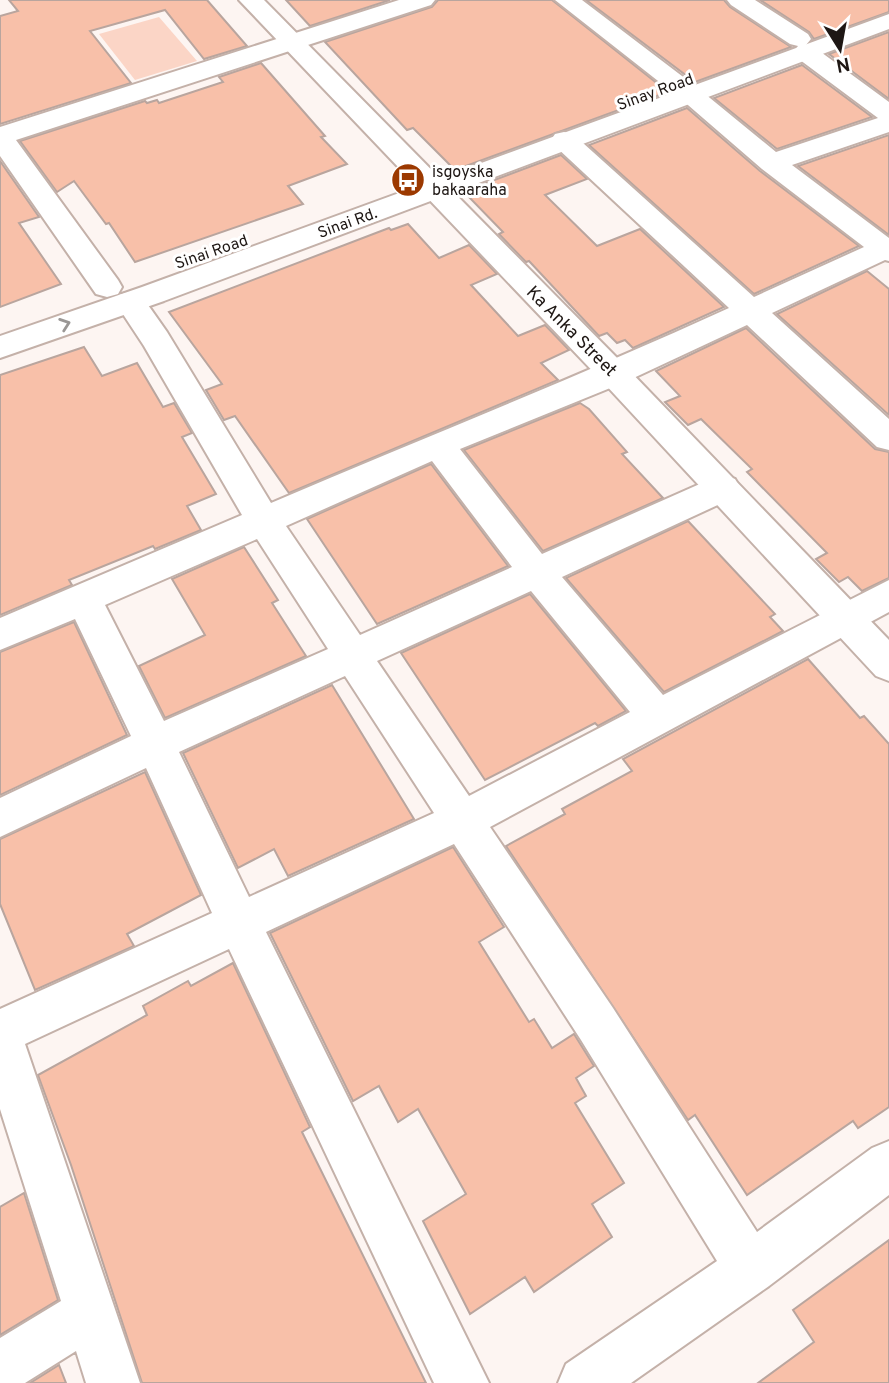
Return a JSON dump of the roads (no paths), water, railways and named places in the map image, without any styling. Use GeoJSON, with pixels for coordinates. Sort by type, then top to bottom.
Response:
{"type":"FeatureCollection","features":[{"type":"Feature","properties":{"kind":"street","name":"Ka Anka Street"},"geometry":{"type":"LineString","coordinates":[[251,0],[614,374],[889,665]]}},
{"type":"Feature","properties":{"kind":"street"},"geometry":{"type":"LineString","coordinates":[[423,0],[0,136],[118,295],[156,340],[263,520],[597,1024],[751,1268]]}},
{"type":"Feature","properties":{"kind":"street"},"geometry":{"type":"LineString","coordinates":[[0,635],[438,445],[614,374],[888,249],[772,163],[683,88],[567,0]]}},
{"type":"Feature","properties":{"kind":"street"},"geometry":{"type":"LineString","coordinates":[[739,0],[889,114]]}},
{"type":"Feature","properties":{"kind":"street"},"geometry":{"type":"LineString","coordinates":[[802,46],[889,7]]}},
{"type":"Feature","properties":{"kind":"street"},"geometry":{"type":"LineString","coordinates":[[427,183],[564,140],[683,88],[802,46],[889,21]]}},
{"type":"Feature","properties":{"kind":"street","name":"Sinay Road"},"geometry":{"type":"LineString","coordinates":[[427,183],[683,88]]}},
{"type":"Feature","properties":{"kind":"street"},"geometry":{"type":"LineString","coordinates":[[772,163],[889,123]]}},
{"type":"Feature","properties":{"kind":"street"},"geometry":{"type":"LineString","coordinates":[[564,140],[754,311],[889,438]]}},
{"type":"Feature","properties":{"kind":"street","name":"Sinai Road"},"geometry":{"type":"LineString","coordinates":[[0,323],[118,295],[427,183]]}},
{"type":"Feature","properties":{"kind":"street"},"geometry":{"type":"LineString","coordinates":[[0,346],[118,295]]}},
{"type":"Feature","properties":{"kind":"street"},"geometry":{"type":"LineString","coordinates":[[438,445],[537,573],[659,719]]}},
{"type":"Feature","properties":{"kind":"street"},"geometry":{"type":"LineString","coordinates":[[0,818],[155,744],[723,488]]}},
{"type":"Feature","properties":{"kind":"street"},"geometry":{"type":"LineString","coordinates":[[113,1383],[0,1035],[238,922],[463,820],[659,719],[889,595]]}},
{"type":"Feature","properties":{"kind":"street"},"geometry":{"type":"LineString","coordinates":[[83,597],[462,1383]]}},
{"type":"Feature","properties":{"kind":"street"},"geometry":{"type":"LineString","coordinates":[[585,1383],[751,1268],[889,1165]]}},
{"type":"Feature","properties":{"kind":"street"},"geometry":{"type":"LineString","coordinates":[[0,1368],[89,1313]]}},
{"type":"Feature","properties":{"kind":"place","name":"isgoyska bakaaraha"},"geometry":{"type":"Point","coordinates":[408,180]}}]}
